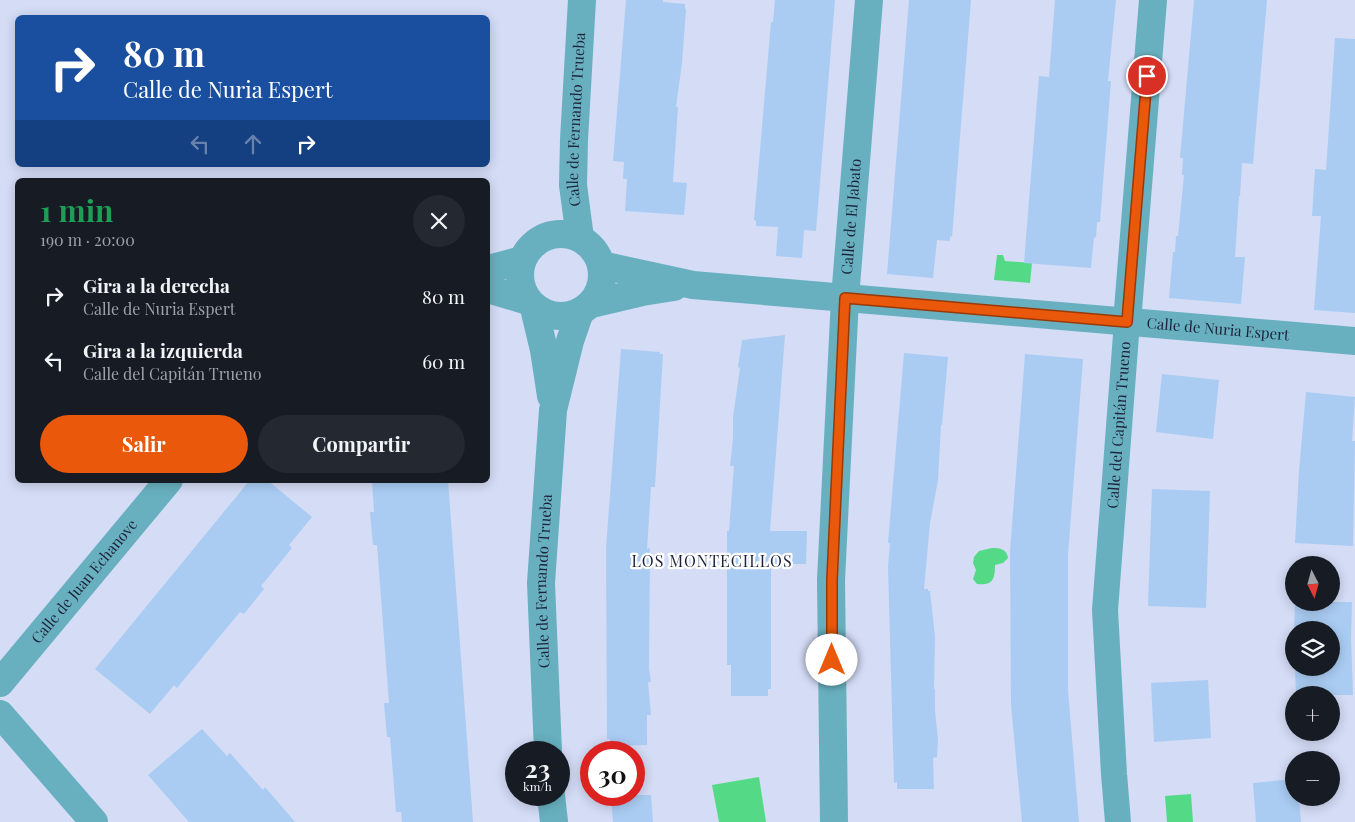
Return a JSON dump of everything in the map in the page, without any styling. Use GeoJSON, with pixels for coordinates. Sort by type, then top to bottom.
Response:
{"type":"FeatureCollection","features":[{"type":"Feature","properties":{"kind":"street","name":"Calle de Fernando Trueba"},"geometry":{"type":"LineString","coordinates":[[580,238],[574,176],[582,0]]}},
{"type":"Feature","properties":{"kind":"street","name":"Calle de El Jabato"},"geometry":{"type":"LineString","coordinates":[[834,822],[832,580],[845,298],[869,0]]}},
{"type":"Feature","properties":{"kind":"street","name":"Calle del Capitán Trueno"},"geometry":{"type":"LineString","coordinates":[[1118,822],[1105,610],[1153,0]]}},
{"type":"Feature","properties":{"kind":"street"},"geometry":{"type":"LineString","coordinates":[[490,290],[531,304],[545,314],[556,317],[568,316],[586,308],[599,292],[602,279],[601,265],[597,254],[580,238],[567,234],[553,235],[540,239],[529,248],[522,260],[519,274],[521,289],[531,304]]}},
{"type":"Feature","properties":{"kind":"street"},"geometry":{"type":"LineString","coordinates":[[490,268],[522,260]]}},
{"type":"Feature","properties":{"kind":"street","name":"Calle de Nuria Espert"},"geometry":{"type":"LineString","coordinates":[[601,265],[693,285],[1355,341]]}},
{"type":"Feature","properties":{"kind":"street","name":"Calle de Nuria Espert"},"geometry":{"type":"LineString","coordinates":[[586,308],[642,292],[693,285]]}},
{"type":"Feature","properties":{"kind":"street","name":"Calle de Fernando Trueba"},"geometry":{"type":"LineString","coordinates":[[531,304],[544,350],[553,410]]}},
{"type":"Feature","properties":{"kind":"street","name":"Calle de Fernando Trueba"},"geometry":{"type":"LineString","coordinates":[[548,741],[541,583],[553,410],[570,341],[586,308]]}},
{"type":"Feature","properties":{"kind":"street","name":"Calle de Juan Echanove"},"geometry":{"type":"LineString","coordinates":[[0,683],[167,483]]}},
{"type":"Feature","properties":{"kind":"street"},"geometry":{"type":"LineString","coordinates":[[0,714],[94,822]]}},
{"type":"Feature","properties":{"kind":"street"},"geometry":{"type":"LineString","coordinates":[[552,806],[554,822]]}},
{"type":"Feature","properties":{"kind":"shaded area"},"geometry":{"type":"Polygon","coordinates":[[[997,255],[1003,255],[1005,261],[1032,263],[1030,283],[994,280],[997,255]]]}},
{"type":"Feature","properties":{"kind":"shaded area"},"geometry":{"type":"Polygon","coordinates":[[[992,548],[1003,550],[1008,558],[1003,563],[995,565],[994,578],[990,583],[977,584],[973,579],[976,570],[973,563],[974,557],[979,551],[992,548]]]}},
{"type":"Feature","properties":{"kind":"shaded area"},"geometry":{"type":"Polygon","coordinates":[[[759,777],[766,822],[719,822],[712,785],[759,777]]]}},
{"type":"Feature","properties":{"kind":"shaded area"},"geometry":{"type":"Polygon","coordinates":[[[1191,794],[1193,822],[1167,822],[1165,796],[1191,794]]]}},
{"type":"Feature","properties":{"kind":"building"},"geometry":{"type":"Polygon","coordinates":[[[626,0],[663,0],[663,2],[685,4],[682,63],[676,107],[678,107],[673,182],[687,183],[684,215],[625,211],[627,179],[623,179],[624,162],[613,161],[626,0]]]}},
{"type":"Feature","properties":{"kind":"building"},"geometry":{"type":"Polygon","coordinates":[[[775,0],[835,0],[816,231],[804,230],[802,258],[776,256],[778,227],[756,226],[756,221],[754,220],[771,22],[773,22],[775,0]]]}},
{"type":"Feature","properties":{"kind":"building"},"geometry":{"type":"Polygon","coordinates":[[[909,0],[971,0],[952,237],[950,236],[950,241],[937,240],[933,278],[887,274],[909,0]]]}},
{"type":"Feature","properties":{"kind":"building"},"geometry":{"type":"Polygon","coordinates":[[[1055,0],[1116,0],[1108,81],[1111,81],[1100,222],[1097,222],[1096,238],[1094,237],[1091,268],[1024,263],[1039,76],[1049,77],[1055,0]]]}},
{"type":"Feature","properties":{"kind":"building"},"geometry":{"type":"Polygon","coordinates":[[[1194,0],[1267,0],[1253,164],[1242,163],[1239,196],[1235,257],[1245,257],[1241,304],[1169,298],[1173,252],[1175,252],[1176,236],[1178,236],[1184,175],[1182,175],[1183,158],[1180,158],[1194,0]]]}},
{"type":"Feature","properties":{"kind":"building"},"geometry":{"type":"Polygon","coordinates":[[[1335,38],[1355,39],[1355,313],[1314,310],[1321,216],[1312,216],[1315,169],[1326,170],[1335,38]]]}},
{"type":"Feature","properties":{"kind":"building"},"geometry":{"type":"Polygon","coordinates":[[[785,335],[770,531],[807,531],[806,564],[771,564],[771,689],[768,689],[768,696],[731,696],[731,665],[727,665],[727,531],[729,531],[734,466],[730,466],[733,417],[742,340],[785,335]]]}},
{"type":"Feature","properties":{"kind":"building"},"geometry":{"type":"Polygon","coordinates":[[[621,349],[660,352],[660,354],[663,354],[655,487],[651,487],[647,549],[650,548],[649,668],[651,682],[648,682],[651,715],[647,715],[647,745],[645,745],[645,741],[610,741],[610,739],[607,739],[606,548],[621,349]]]}},
{"type":"Feature","properties":{"kind":"building"},"geometry":{"type":"Polygon","coordinates":[[[904,353],[948,357],[938,480],[930,523],[924,589],[930,591],[935,637],[934,689],[938,739],[937,757],[933,758],[934,789],[897,789],[897,782],[894,783],[888,566],[890,543],[888,543],[904,353]]]}},
{"type":"Feature","properties":{"kind":"building"},"geometry":{"type":"Polygon","coordinates":[[[1025,354],[1083,359],[1068,555],[1068,690],[1079,822],[1022,822],[1011,705],[1010,552],[1025,354]]]}},
{"type":"Feature","properties":{"kind":"building"},"geometry":{"type":"Polygon","coordinates":[[[1162,374],[1219,380],[1213,439],[1156,432],[1162,374]]]}},
{"type":"Feature","properties":{"kind":"building"},"geometry":{"type":"Polygon","coordinates":[[[1306,392],[1355,397],[1352,441],[1355,441],[1353,546],[1295,543],[1306,392]]]}},
{"type":"Feature","properties":{"kind":"building"},"geometry":{"type":"Polygon","coordinates":[[[248,483],[271,483],[312,517],[289,545],[292,548],[261,586],[264,589],[244,614],[240,612],[177,688],[174,685],[150,714],[95,669],[248,483]]]}},
{"type":"Feature","properties":{"kind":"building"},"geometry":{"type":"Polygon","coordinates":[[[372,483],[448,483],[473,822],[402,822],[401,812],[396,812],[390,737],[387,737],[384,703],[389,703],[377,545],[373,545],[370,512],[374,512],[372,483]]]}},
{"type":"Feature","properties":{"kind":"building"},"geometry":{"type":"Polygon","coordinates":[[[1152,489],[1210,491],[1206,608],[1148,606],[1152,489]]]}},
{"type":"Feature","properties":{"kind":"building"},"geometry":{"type":"Polygon","coordinates":[[[1340,602],[1352,602],[1353,695],[1340,695],[1340,686],[1296,686],[1295,676],[1340,676],[1340,621],[1294,621],[1295,611],[1340,611],[1340,602]]]}},
{"type":"Feature","properties":{"kind":"building"},"geometry":{"type":"Polygon","coordinates":[[[1208,680],[1211,738],[1154,742],[1151,683],[1208,680]]]}},
{"type":"Feature","properties":{"kind":"building"},"geometry":{"type":"Polygon","coordinates":[[[202,729],[227,756],[230,753],[263,790],[265,787],[295,822],[189,822],[148,775],[202,729]]]}},
{"type":"Feature","properties":{"kind":"building"},"geometry":{"type":"Polygon","coordinates":[[[1285,780],[1285,806],[1300,806],[1301,822],[1256,822],[1253,783],[1285,780]]]}},
{"type":"Feature","properties":{"kind":"building"},"geometry":{"type":"Polygon","coordinates":[[[645,795],[651,795],[653,822],[613,822],[612,806],[645,806],[645,795]]]}},
{"type":"Feature","properties":{"kind":"district","name":"LOS MONTECILLOS"},"geometry":{"type":"Point","coordinates":[712,561]}},
{"type":"Feature","properties":{"kind":"route"},"geometry":{"type":"LineString","coordinates":[[832,660],[832,580],[845,298],[1127,322],[1147,76]]}}]}
